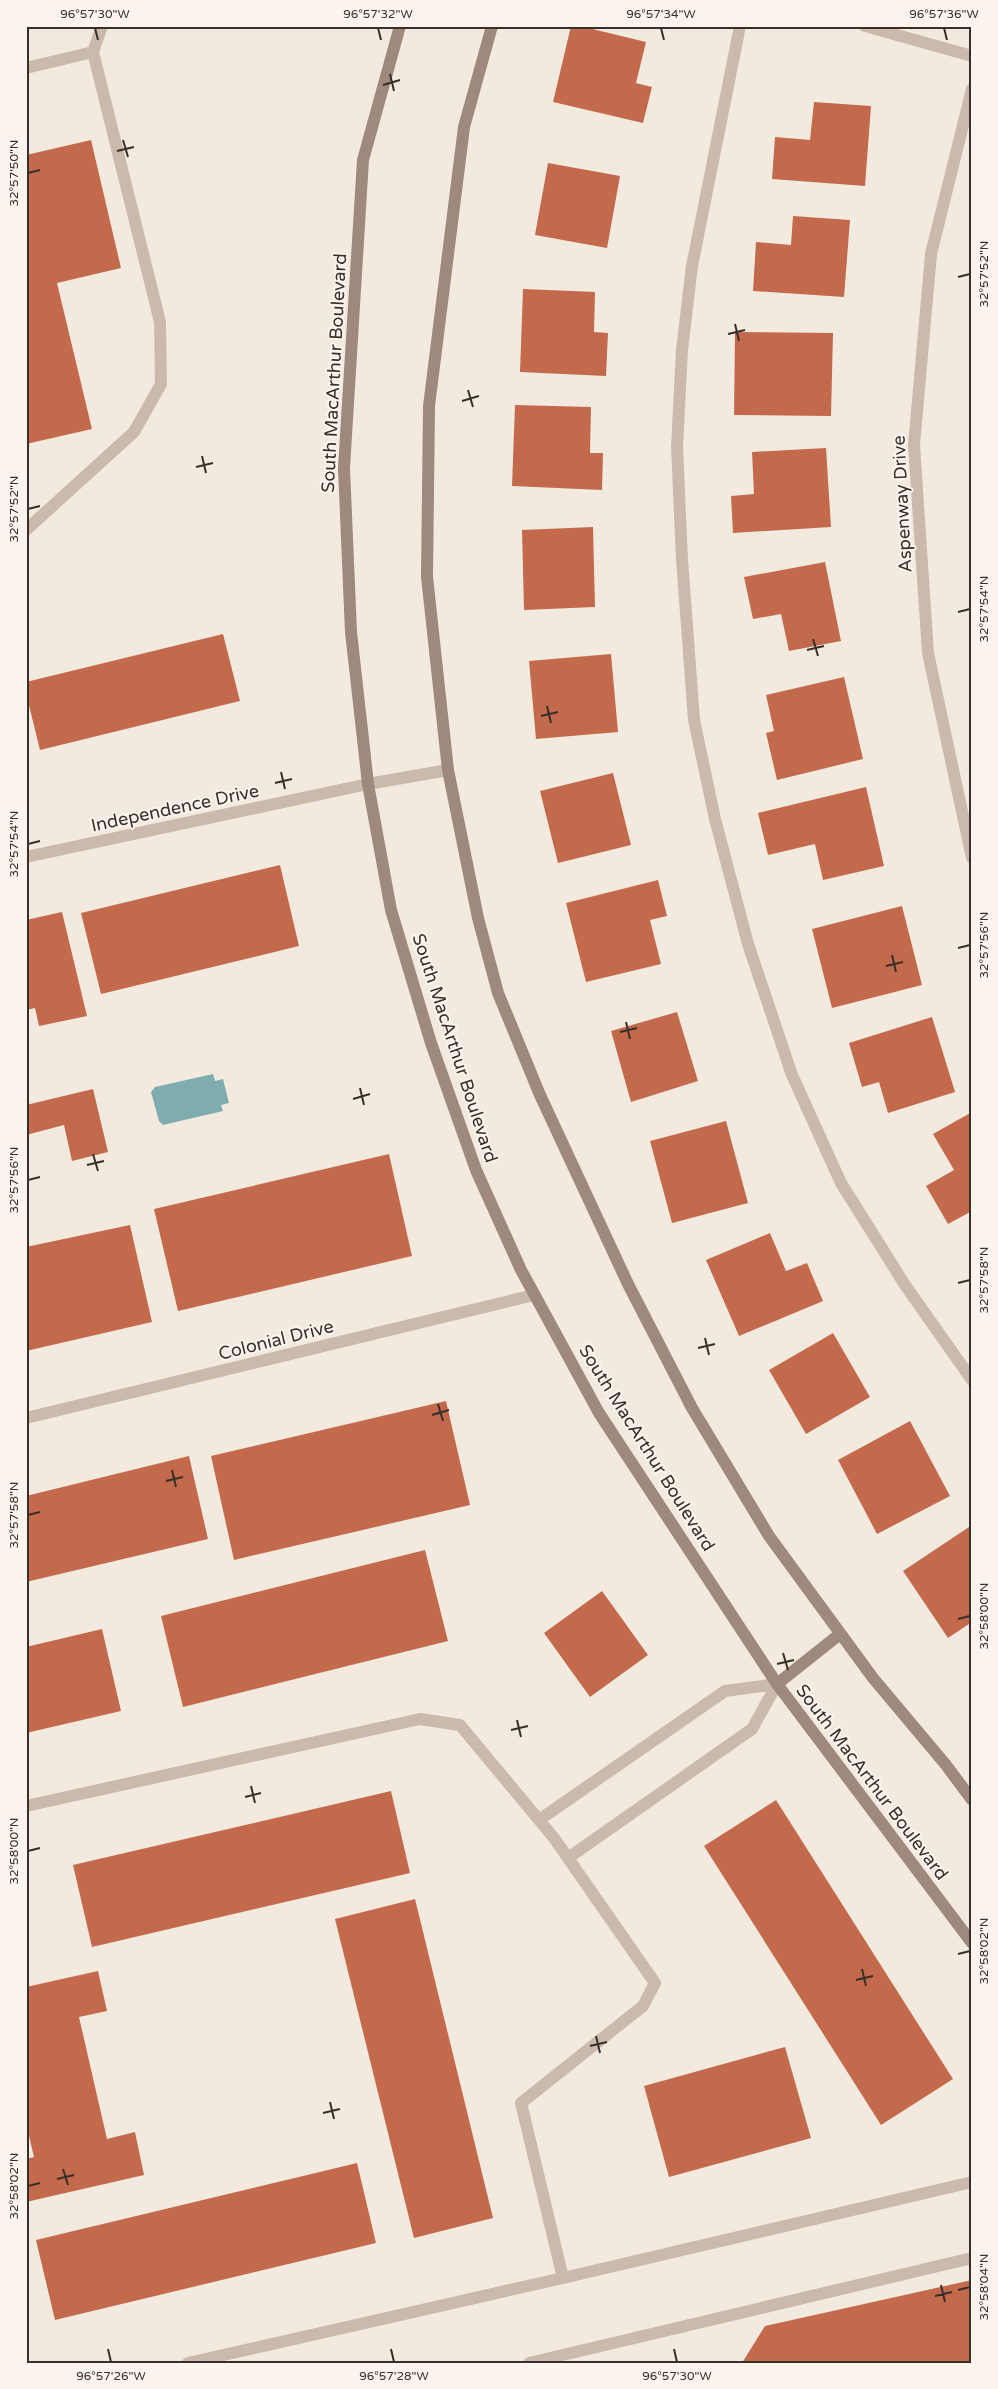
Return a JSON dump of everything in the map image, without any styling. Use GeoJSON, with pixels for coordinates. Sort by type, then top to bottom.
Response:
{"type":"FeatureCollection","features":[{"type":"Feature","properties":{"kind":"main road","name":"South MacArthur Boulevard"},"geometry":{"type":"LineString","coordinates":[[400,26],[363,160],[344,468],[350,632],[368,784],[391,910],[431,1043],[476,1170],[534,1295],[599,1413],[777,1684],[972,1943]]}},
{"type":"Feature","properties":{"kind":"main road"},"geometry":{"type":"LineString","coordinates":[[492,26],[464,127],[429,406],[427,578],[448,770],[478,918],[498,994],[540,1095],[628,1284],[692,1408],[770,1536],[873,1678],[946,1765],[972,1800]]}},
{"type":"Feature","properties":{"kind":"main road"},"geometry":{"type":"LineString","coordinates":[[777,1684],[840,1634]]}},
{"type":"Feature","properties":{"kind":"street"},"geometry":{"type":"LineString","coordinates":[[26,530],[134,432],[161,384],[160,322],[93,52],[102,26]]}},
{"type":"Feature","properties":{"kind":"street"},"geometry":{"type":"LineString","coordinates":[[740,26],[692,266],[682,350],[677,447],[682,559],[694,720],[716,819],[748,944],[792,1075],[841,1183],[905,1285],[972,1380]]}},
{"type":"Feature","properties":{"kind":"street"},"geometry":{"type":"LineString","coordinates":[[865,26],[972,56]]}},
{"type":"Feature","properties":{"kind":"street"},"geometry":{"type":"LineString","coordinates":[[26,68],[93,52]]}},
{"type":"Feature","properties":{"kind":"street","name":"Aspenway Drive"},"geometry":{"type":"LineString","coordinates":[[972,89],[931,254],[914,445],[928,653],[972,858]]}},
{"type":"Feature","properties":{"kind":"street","name":"Independence Drive"},"geometry":{"type":"LineString","coordinates":[[26,857],[368,784],[448,770]]}},
{"type":"Feature","properties":{"kind":"street","name":"Colonial Drive"},"geometry":{"type":"LineString","coordinates":[[26,1418],[534,1295]]}},
{"type":"Feature","properties":{"kind":"street"},"geometry":{"type":"LineString","coordinates":[[539,1820],[725,1691],[777,1684]]}},
{"type":"Feature","properties":{"kind":"street"},"geometry":{"type":"LineString","coordinates":[[568,1858],[752,1729],[777,1684]]}},
{"type":"Feature","properties":{"kind":"street"},"geometry":{"type":"LineString","coordinates":[[26,1806],[420,1719],[460,1725],[568,1858],[655,1983],[643,2006],[521,2103],[563,2278]]}},
{"type":"Feature","properties":{"kind":"street"},"geometry":{"type":"LineString","coordinates":[[188,2363],[563,2278],[972,2182]]}},
{"type":"Feature","properties":{"kind":"street"},"geometry":{"type":"LineString","coordinates":[[528,2363],[972,2258]]}},
{"type":"Feature","properties":{"kind":"water"},"geometry":{"type":"Polygon","coordinates":[[[213,1074],[215,1081],[223,1079],[229,1103],[221,1105],[223,1111],[163,1125],[159,1121],[151,1092],[155,1087],[213,1074]]]}},
{"type":"Feature","properties":{"kind":"building"},"geometry":{"type":"Polygon","coordinates":[[[571,26],[580,26],[646,42],[636,83],[652,87],[643,123],[553,102],[571,26]]]}},
{"type":"Feature","properties":{"kind":"building"},"geometry":{"type":"Polygon","coordinates":[[[814,102],[871,106],[865,186],[772,179],[775,137],[810,140],[814,102]]]}},
{"type":"Feature","properties":{"kind":"building"},"geometry":{"type":"Polygon","coordinates":[[[91,140],[121,268],[57,283],[92,429],[26,444],[26,155],[91,140]]]}},
{"type":"Feature","properties":{"kind":"building"},"geometry":{"type":"Polygon","coordinates":[[[548,163],[620,176],[607,248],[535,235],[548,163]]]}},
{"type":"Feature","properties":{"kind":"building"},"geometry":{"type":"Polygon","coordinates":[[[793,216],[850,220],[844,297],[753,291],[756,242],[791,245],[793,216]]]}},
{"type":"Feature","properties":{"kind":"building"},"geometry":{"type":"Polygon","coordinates":[[[523,289],[595,292],[594,332],[608,333],[606,376],[520,372],[523,289]]]}},
{"type":"Feature","properties":{"kind":"building"},"geometry":{"type":"Polygon","coordinates":[[[735,332],[833,333],[831,416],[734,415],[735,332]]]}},
{"type":"Feature","properties":{"kind":"building"},"geometry":{"type":"Polygon","coordinates":[[[515,405],[591,407],[590,453],[603,453],[602,490],[512,486],[515,405]]]}},
{"type":"Feature","properties":{"kind":"building"},"geometry":{"type":"Polygon","coordinates":[[[826,448],[831,527],[733,533],[731,496],[754,494],[752,452],[826,448]]]}},
{"type":"Feature","properties":{"kind":"building"},"geometry":{"type":"Polygon","coordinates":[[[593,527],[595,607],[524,610],[522,530],[593,527]]]}},
{"type":"Feature","properties":{"kind":"building"},"geometry":{"type":"Polygon","coordinates":[[[825,562],[841,641],[789,651],[781,614],[753,619],[744,577],[825,562]]]}},
{"type":"Feature","properties":{"kind":"building"},"geometry":{"type":"Polygon","coordinates":[[[223,634],[240,701],[40,750],[26,693],[26,682],[223,634]]]}},
{"type":"Feature","properties":{"kind":"building"},"geometry":{"type":"Polygon","coordinates":[[[611,654],[618,732],[536,739],[529,661],[611,654]]]}},
{"type":"Feature","properties":{"kind":"building"},"geometry":{"type":"Polygon","coordinates":[[[844,677],[863,759],[777,780],[766,733],[774,731],[766,695],[844,677]]]}},
{"type":"Feature","properties":{"kind":"building"},"geometry":{"type":"Polygon","coordinates":[[[613,773],[631,845],[558,863],[540,791],[613,773]]]}},
{"type":"Feature","properties":{"kind":"building"},"geometry":{"type":"Polygon","coordinates":[[[866,787],[884,866],[823,880],[815,844],[768,855],[758,813],[866,787]]]}},
{"type":"Feature","properties":{"kind":"building"},"geometry":{"type":"Polygon","coordinates":[[[280,865],[299,946],[101,994],[81,913],[280,865]]]}},
{"type":"Feature","properties":{"kind":"building"},"geometry":{"type":"Polygon","coordinates":[[[658,880],[667,916],[650,920],[661,964],[586,982],[566,903],[658,880]]]}},
{"type":"Feature","properties":{"kind":"building"},"geometry":{"type":"Polygon","coordinates":[[[902,906],[922,985],[832,1008],[812,929],[902,906]]]}},
{"type":"Feature","properties":{"kind":"building"},"geometry":{"type":"Polygon","coordinates":[[[62,912],[87,1016],[39,1026],[35,1008],[26,1010],[26,920],[62,912]]]}},
{"type":"Feature","properties":{"kind":"building"},"geometry":{"type":"Polygon","coordinates":[[[677,1012],[698,1081],[631,1102],[611,1031],[677,1012]]]}},
{"type":"Feature","properties":{"kind":"building"},"geometry":{"type":"Polygon","coordinates":[[[932,1017],[955,1092],[888,1113],[879,1082],[862,1087],[849,1043],[932,1017]]]}},
{"type":"Feature","properties":{"kind":"building"},"geometry":{"type":"Polygon","coordinates":[[[93,1089],[108,1152],[72,1161],[64,1125],[26,1135],[26,1105],[93,1089]]]}},
{"type":"Feature","properties":{"kind":"building"},"geometry":{"type":"Polygon","coordinates":[[[972,1112],[972,1211],[948,1224],[926,1186],[954,1170],[933,1134],[972,1112]]]}},
{"type":"Feature","properties":{"kind":"building"},"geometry":{"type":"Polygon","coordinates":[[[726,1121],[748,1203],[672,1223],[650,1141],[726,1121]]]}},
{"type":"Feature","properties":{"kind":"building"},"geometry":{"type":"Polygon","coordinates":[[[389,1154],[412,1256],[178,1311],[154,1209],[389,1154]]]}},
{"type":"Feature","properties":{"kind":"building"},"geometry":{"type":"Polygon","coordinates":[[[130,1225],[152,1322],[26,1351],[26,1247],[130,1225]]]}},
{"type":"Feature","properties":{"kind":"building"},"geometry":{"type":"Polygon","coordinates":[[[770,1233],[786,1271],[807,1263],[823,1301],[739,1336],[706,1260],[770,1233]]]}},
{"type":"Feature","properties":{"kind":"building"},"geometry":{"type":"Polygon","coordinates":[[[833,1333],[870,1397],[806,1434],[769,1370],[833,1333]]]}},
{"type":"Feature","properties":{"kind":"building"},"geometry":{"type":"Polygon","coordinates":[[[446,1401],[470,1505],[234,1560],[211,1456],[446,1401]]]}},
{"type":"Feature","properties":{"kind":"building"},"geometry":{"type":"Polygon","coordinates":[[[910,1421],[950,1496],[877,1534],[838,1460],[910,1421]]]}},
{"type":"Feature","properties":{"kind":"building"},"geometry":{"type":"Polygon","coordinates":[[[189,1456],[208,1539],[26,1582],[26,1496],[189,1456]]]}},
{"type":"Feature","properties":{"kind":"building"},"geometry":{"type":"Polygon","coordinates":[[[972,1525],[972,1622],[948,1638],[903,1571],[972,1525]]]}},
{"type":"Feature","properties":{"kind":"building"},"geometry":{"type":"Polygon","coordinates":[[[425,1550],[448,1641],[183,1707],[161,1616],[425,1550]]]}},
{"type":"Feature","properties":{"kind":"building"},"geometry":{"type":"Polygon","coordinates":[[[602,1591],[648,1655],[590,1697],[544,1633],[602,1591]]]}},
{"type":"Feature","properties":{"kind":"building"},"geometry":{"type":"Polygon","coordinates":[[[102,1629],[121,1711],[26,1733],[26,1647],[102,1629]]]}},
{"type":"Feature","properties":{"kind":"building"},"geometry":{"type":"Polygon","coordinates":[[[391,1791],[410,1873],[92,1947],[73,1865],[391,1791]]]}},
{"type":"Feature","properties":{"kind":"building"},"geometry":{"type":"Polygon","coordinates":[[[776,1800],[953,2079],[881,2125],[704,1846],[776,1800]]]}},
{"type":"Feature","properties":{"kind":"building"},"geometry":{"type":"Polygon","coordinates":[[[415,1899],[493,2218],[414,2238],[335,1919],[415,1899]]]}},
{"type":"Feature","properties":{"kind":"building"},"geometry":{"type":"Polygon","coordinates":[[[98,1971],[107,2011],[79,2017],[107,2139],[135,2132],[144,2175],[26,2202],[26,2159],[34,2157],[26,2123],[26,1987],[98,1971]]]}},
{"type":"Feature","properties":{"kind":"building"},"geometry":{"type":"Polygon","coordinates":[[[785,2047],[811,2138],[669,2177],[644,2086],[785,2047]]]}},
{"type":"Feature","properties":{"kind":"building"},"geometry":{"type":"Polygon","coordinates":[[[357,2163],[376,2243],[55,2320],[36,2240],[357,2163]]]}},
{"type":"Feature","properties":{"kind":"building"},"geometry":{"type":"Polygon","coordinates":[[[972,2280],[972,2363],[742,2363],[765,2326],[972,2280]]]}}]}
